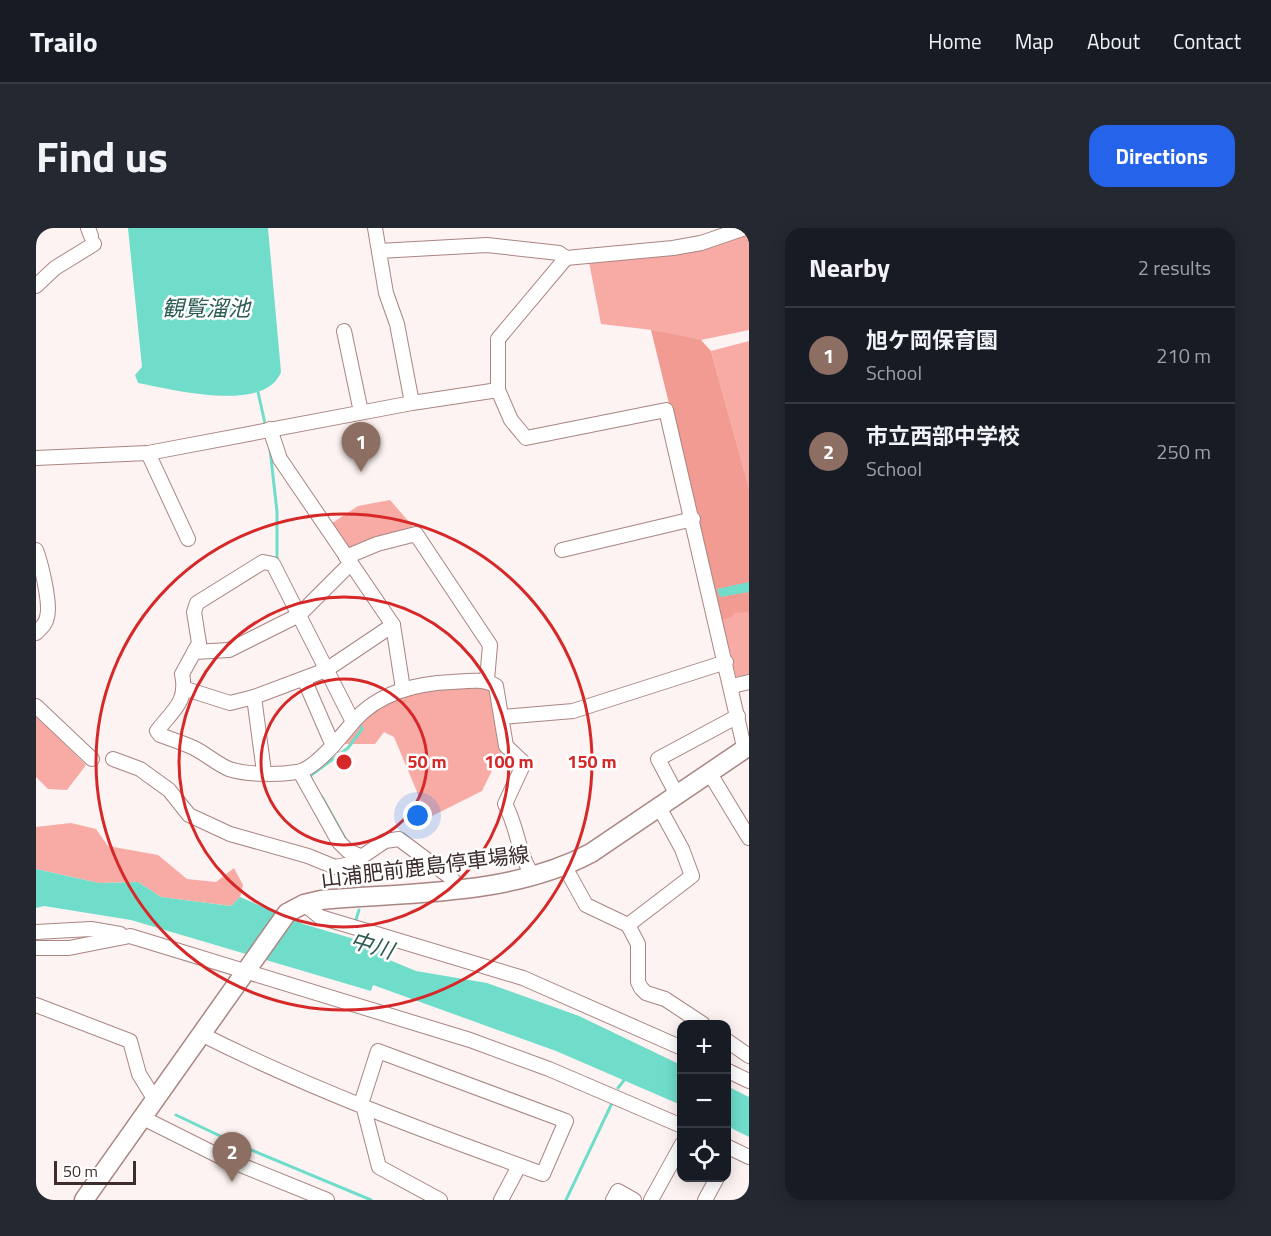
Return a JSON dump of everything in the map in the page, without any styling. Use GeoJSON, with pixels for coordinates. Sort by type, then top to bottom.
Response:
{"type":"FeatureCollection","features":[{"type":"Feature","properties":{"kind":"main road","name":"山浦肥前鹿島停車場線"},"geometry":{"type":"LineString","coordinates":[[246,969],[287,913],[304,904],[321,900],[460,888],[534,877],[565,867],[591,853],[747,746]]}},
{"type":"Feature","properties":{"kind":"main road"},"geometry":{"type":"LineString","coordinates":[[84,1200],[246,969]]}},
{"type":"Feature","properties":{"kind":"street"},"geometry":{"type":"LineString","coordinates":[[375,228],[386,293],[397,324],[412,403]]}},
{"type":"Feature","properties":{"kind":"street"},"geometry":{"type":"LineString","coordinates":[[746,228],[701,243],[673,248],[566,258],[498,339],[498,390],[511,420],[526,438],[666,410],[747,746]]}},
{"type":"Feature","properties":{"kind":"street"},"geometry":{"type":"LineString","coordinates":[[36,285],[91,236]]}},
{"type":"Feature","properties":{"kind":"street"},"geometry":{"type":"LineString","coordinates":[[379,251],[487,245],[560,253],[566,258]]}},
{"type":"Feature","properties":{"kind":"street"},"geometry":{"type":"LineString","coordinates":[[344,331],[361,412]]}},
{"type":"Feature","properties":{"kind":"street"},"geometry":{"type":"LineString","coordinates":[[36,458],[148,453],[361,412],[498,390]]}},
{"type":"Feature","properties":{"kind":"street"},"geometry":{"type":"LineString","coordinates":[[265,430],[280,459],[393,625],[403,689]]}},
{"type":"Feature","properties":{"kind":"street"},"geometry":{"type":"LineString","coordinates":[[148,453],[189,539]]}},
{"type":"Feature","properties":{"kind":"street"},"geometry":{"type":"LineString","coordinates":[[562,550],[693,519]]}},
{"type":"Feature","properties":{"kind":"street"},"geometry":{"type":"LineString","coordinates":[[194,652],[229,650],[299,615],[349,560],[378,544],[416,534],[489,645],[487,681]]}},
{"type":"Feature","properties":{"kind":"street"},"geometry":{"type":"LineString","coordinates":[[36,550],[48,615],[45,624],[36,633]]}},
{"type":"Feature","properties":{"kind":"street"},"geometry":{"type":"LineString","coordinates":[[353,722],[273,564],[263,562],[197,603],[194,612],[199,643],[182,674],[186,689],[182,699],[157,731],[160,735],[193,748],[228,768],[264,772],[300,772],[333,746],[350,729],[353,722],[388,695],[403,689],[442,682],[487,681],[496,686],[507,746],[524,763],[505,804],[514,820],[527,867],[534,877]]}},
{"type":"Feature","properties":{"kind":"street"},"geometry":{"type":"LineString","coordinates":[[186,689],[230,703],[254,697],[326,669],[393,625]]}},
{"type":"Feature","properties":{"kind":"street"},"geometry":{"type":"LineString","coordinates":[[502,717],[573,711],[726,662]]}},
{"type":"Feature","properties":{"kind":"street"},"geometry":{"type":"LineString","coordinates":[[304,679],[333,746]]}},
{"type":"Feature","properties":{"kind":"street"},"geometry":{"type":"LineString","coordinates":[[732,686],[749,682]]}},
{"type":"Feature","properties":{"kind":"street"},"geometry":{"type":"LineString","coordinates":[[254,697],[264,772]]}},
{"type":"Feature","properties":{"kind":"street"},"geometry":{"type":"LineString","coordinates":[[36,706],[92,759]]}},
{"type":"Feature","properties":{"kind":"street"},"geometry":{"type":"LineString","coordinates":[[677,795],[658,759],[738,716]]}},
{"type":"Feature","properties":{"kind":"street"},"geometry":{"type":"LineString","coordinates":[[113,759],[140,769],[169,790],[189,815],[230,834],[308,856],[334,867],[351,864],[385,841],[399,839],[450,877],[460,888]]}},
{"type":"Feature","properties":{"kind":"street"},"geometry":{"type":"LineString","coordinates":[[300,772],[339,842],[348,851],[360,856]]}},
{"type":"Feature","properties":{"kind":"street"},"geometry":{"type":"LineString","coordinates":[[709,772],[749,838]]}},
{"type":"Feature","properties":{"kind":"street"},"geometry":{"type":"LineString","coordinates":[[628,925],[692,876],[682,849],[659,807]]}},
{"type":"Feature","properties":{"kind":"street"},"geometry":{"type":"LineString","coordinates":[[565,867],[585,905],[628,925],[638,944],[638,982],[641,988],[646,993],[665,999],[697,1020]]}},
{"type":"Feature","properties":{"kind":"street"},"geometry":{"type":"LineString","coordinates":[[304,904],[320,917],[523,978],[677,1046]]}},
{"type":"Feature","properties":{"kind":"street"},"geometry":{"type":"LineString","coordinates":[[36,932],[91,929],[130,936],[246,969],[470,1040],[549,1069],[677,1124]]}},
{"type":"Feature","properties":{"kind":"street"},"geometry":{"type":"LineString","coordinates":[[36,948],[69,948],[130,936]]}},
{"type":"Feature","properties":{"kind":"street"},"geometry":{"type":"LineString","coordinates":[[36,1005],[130,1041],[139,1074],[155,1100]]}},
{"type":"Feature","properties":{"kind":"street"},"geometry":{"type":"LineString","coordinates":[[201,1034],[255,1061],[364,1109],[543,1174],[566,1122],[378,1051],[362,1101],[364,1109],[379,1167],[440,1200]]}},
{"type":"Feature","properties":{"kind":"street"},"geometry":{"type":"LineString","coordinates":[[731,1043],[749,1056]]}},
{"type":"Feature","properties":{"kind":"street"},"geometry":{"type":"LineString","coordinates":[[731,1072],[749,1081]]}},
{"type":"Feature","properties":{"kind":"street"},"geometry":{"type":"LineString","coordinates":[[143,1118],[221,1157],[327,1200]]}},
{"type":"Feature","properties":{"kind":"street"},"geometry":{"type":"LineString","coordinates":[[651,1200],[677,1151]]}},
{"type":"Feature","properties":{"kind":"street"},"geometry":{"type":"LineString","coordinates":[[731,1152],[749,1157]]}},
{"type":"Feature","properties":{"kind":"street"},"geometry":{"type":"LineString","coordinates":[[501,1200],[519,1166]]}},
{"type":"Feature","properties":{"kind":"street"},"geometry":{"type":"LineString","coordinates":[[705,1200],[715,1182]]}},
{"type":"Feature","properties":{"kind":"street"},"geometry":{"type":"LineString","coordinates":[[613,1200],[618,1191],[634,1200]]}},
{"type":"Feature","properties":{"kind":"shaded area"},"geometry":{"type":"Polygon","coordinates":[[[749,233],[749,330],[701,340],[749,498],[749,674],[736,677],[652,330],[601,324],[589,262],[704,248],[749,233]]]}},
{"type":"Feature","properties":{"kind":"shaded area"},"geometry":{"type":"Polygon","coordinates":[[[651,330],[701,340],[711,351],[749,488],[749,582],[718,589],[720,597],[749,592],[749,612],[734,613],[732,617],[722,620],[651,330]]]}},
{"type":"Feature","properties":{"kind":"shaded area"},"geometry":{"type":"Polygon","coordinates":[[[749,341],[749,488],[711,351],[749,341]]]}},
{"type":"Feature","properties":{"kind":"shaded area"},"geometry":{"type":"Polygon","coordinates":[[[390,500],[417,531],[348,552],[329,525],[358,506],[390,500]]]}},
{"type":"Feature","properties":{"kind":"shaded area"},"geometry":{"type":"Polygon","coordinates":[[[486,684],[492,689],[504,746],[482,791],[428,818],[394,737],[384,732],[375,744],[344,744],[370,715],[386,702],[403,693],[431,688],[486,684]]]}},
{"type":"Feature","properties":{"kind":"shaded area"},"geometry":{"type":"Polygon","coordinates":[[[36,716],[86,765],[67,790],[48,789],[36,777],[36,716]]]}},
{"type":"Feature","properties":{"kind":"shaded area"},"geometry":{"type":"Polygon","coordinates":[[[71,823],[96,829],[108,846],[158,855],[187,879],[216,882],[234,868],[243,885],[240,897],[231,906],[161,897],[138,882],[99,883],[36,869],[36,827],[71,823]]]}},
{"type":"Feature","properties":{"kind":"water","name":"観覧溜池"},"geometry":{"type":"Polygon","coordinates":[[[128,228],[268,228],[281,372],[272,385],[257,392],[237,396],[216,396],[138,383],[135,375],[142,367],[128,228]]]}},
{"type":"Feature","properties":{"kind":"water"},"geometry":{"type":"Polygon","coordinates":[[[749,582],[749,592],[720,597],[717,589],[749,582]]]}},
{"type":"Feature","properties":{"kind":"water","name":"中川"},"geometry":{"type":"Polygon","coordinates":[[[36,869],[99,883],[138,882],[161,897],[231,906],[240,897],[303,924],[382,947],[380,956],[416,971],[487,983],[579,1016],[677,1063],[677,1103],[556,1051],[373,985],[371,991],[131,920],[44,906],[36,908],[36,869]]]}},
{"type":"Feature","properties":{"kind":"water"},"geometry":{"type":"Polygon","coordinates":[[[731,1088],[749,1097],[749,1137],[731,1128],[731,1088]]]}},
{"type":"Feature","properties":{"kind":"waterway"},"geometry":{"type":"LineString","coordinates":[[258,392],[266,428]]}},
{"type":"Feature","properties":{"kind":"waterway"},"geometry":{"type":"LineString","coordinates":[[270,449],[277,512],[277,562]]}},
{"type":"Feature","properties":{"kind":"waterway"},"geometry":{"type":"LineString","coordinates":[[311,778],[310,776],[348,748],[362,729],[359,724]]}},
{"type":"Feature","properties":{"kind":"waterway"},"geometry":{"type":"LineString","coordinates":[[322,797],[346,840]]}},
{"type":"Feature","properties":{"kind":"waterway"},"geometry":{"type":"LineString","coordinates":[[359,867],[362,885]]}},
{"type":"Feature","properties":{"kind":"waterway","name":"中川"},"geometry":{"type":"LineString","coordinates":[[355,923],[359,910]]}},
{"type":"Feature","properties":{"kind":"waterway"},"geometry":{"type":"LineString","coordinates":[[618,1088],[625,1079]]}},
{"type":"Feature","properties":{"kind":"waterway"},"geometry":{"type":"LineString","coordinates":[[566,1200],[612,1103]]}},
{"type":"Feature","properties":{"kind":"waterway"},"geometry":{"type":"LineString","coordinates":[[176,1115],[237,1144],[371,1200]]}},
{"type":"Feature","properties":{"kind":"place","name":"旭ケ岡保育園"},"geometry":{"type":"Point","coordinates":[361,472]}},
{"type":"Feature","properties":{"kind":"place","name":"市立西部中学校"},"geometry":{"type":"Point","coordinates":[232,1182]}}]}
